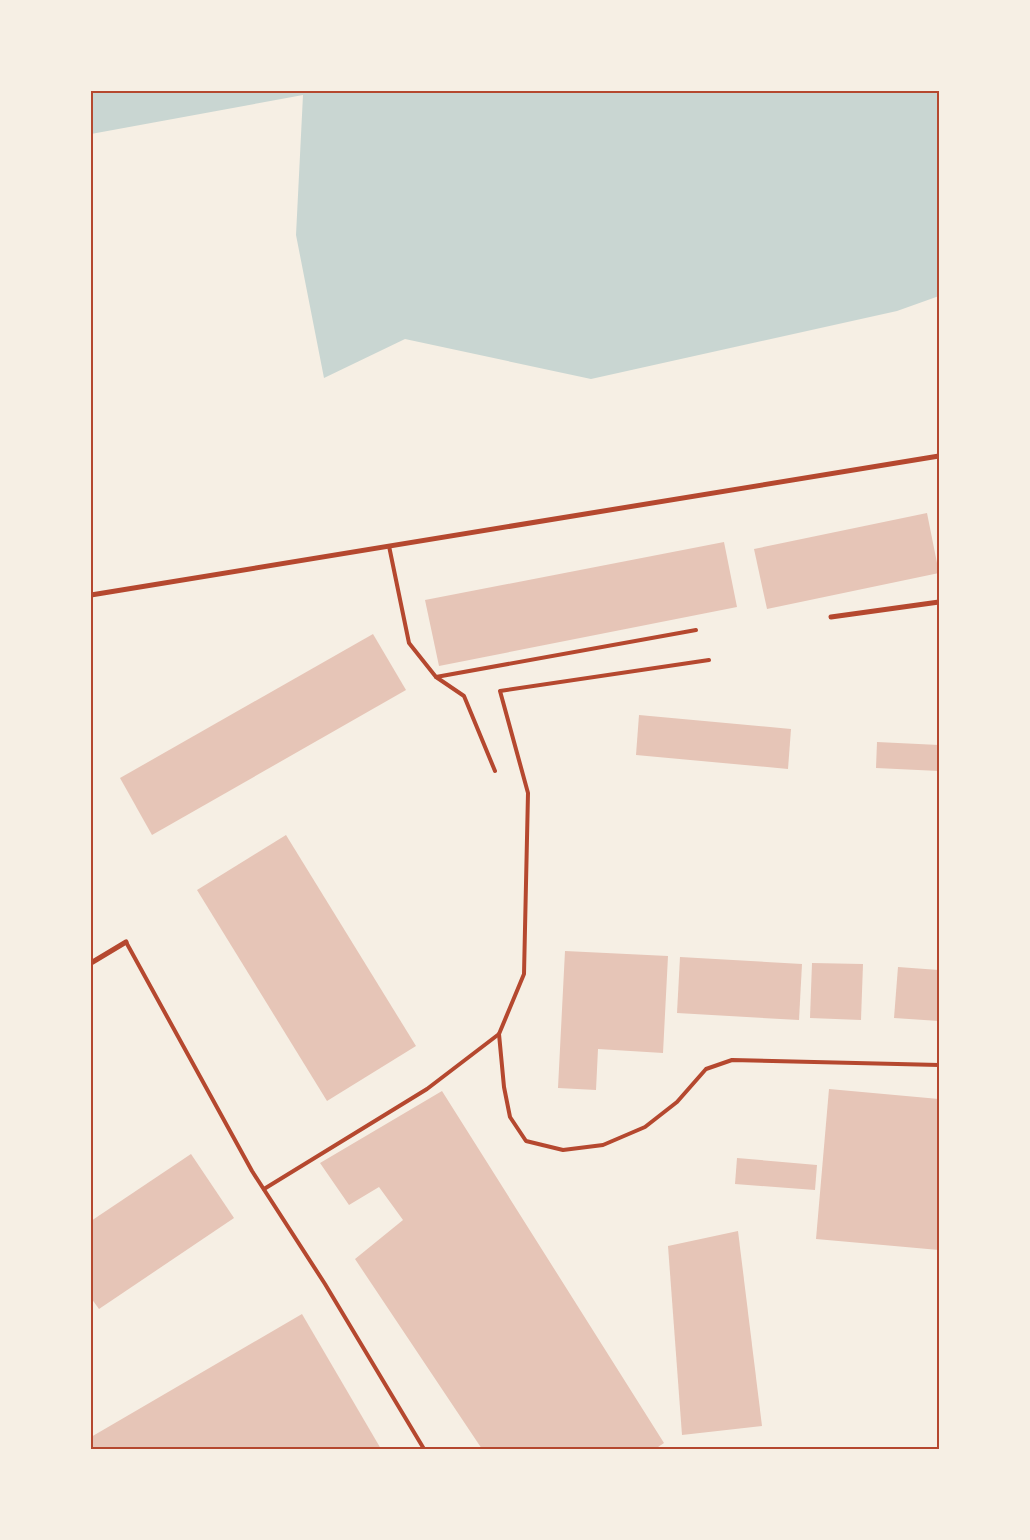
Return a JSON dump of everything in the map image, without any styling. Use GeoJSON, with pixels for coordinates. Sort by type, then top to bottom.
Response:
{"type":"FeatureCollection","features":[{"type":"Feature","properties":{"kind":"street"},"geometry":{"type":"LineString","coordinates":[[91,595],[939,456]]}},
{"type":"Feature","properties":{"kind":"street"},"geometry":{"type":"LineString","coordinates":[[831,617],[939,602]]}},
{"type":"Feature","properties":{"kind":"street"},"geometry":{"type":"LineString","coordinates":[[91,962],[126,942]]}},
{"type":"Feature","properties":{"kind":"lane"},"geometry":{"type":"LineString","coordinates":[[389,546],[409,643],[436,677],[464,696],[495,771]]}},
{"type":"Feature","properties":{"kind":"lane"},"geometry":{"type":"LineString","coordinates":[[436,677],[696,630]]}},
{"type":"Feature","properties":{"kind":"lane"},"geometry":{"type":"LineString","coordinates":[[710,660],[500,691],[528,793],[524,974],[499,1034],[504,1087],[510,1117],[526,1141],[562,1150],[603,1145],[645,1127],[677,1102],[706,1070],[732,1060],[939,1065]]}},
{"type":"Feature","properties":{"kind":"lane"},"geometry":{"type":"LineString","coordinates":[[126,942],[252,1170],[326,1284],[424,1449]]}},
{"type":"Feature","properties":{"kind":"lane"},"geometry":{"type":"LineString","coordinates":[[264,1189],[428,1089],[499,1034]]}},
{"type":"Feature","properties":{"kind":"shaded area"},"geometry":{"type":"Polygon","coordinates":[[[91,91],[939,91],[939,296],[897,311],[591,379],[405,339],[324,378],[296,235],[303,95],[91,134],[91,91]]]}},
{"type":"Feature","properties":{"kind":"building"},"geometry":{"type":"Polygon","coordinates":[[[927,513],[939,573],[767,609],[754,549],[927,513]]]}},
{"type":"Feature","properties":{"kind":"building"},"geometry":{"type":"Polygon","coordinates":[[[724,542],[737,607],[439,666],[425,600],[724,542]]]}},
{"type":"Feature","properties":{"kind":"building"},"geometry":{"type":"Polygon","coordinates":[[[373,634],[406,690],[152,835],[120,778],[373,634]]]}},
{"type":"Feature","properties":{"kind":"building"},"geometry":{"type":"Polygon","coordinates":[[[639,715],[791,729],[788,769],[636,755],[639,715]]]}},
{"type":"Feature","properties":{"kind":"building"},"geometry":{"type":"Polygon","coordinates":[[[877,742],[939,745],[939,771],[876,768],[877,742]]]}},
{"type":"Feature","properties":{"kind":"building"},"geometry":{"type":"Polygon","coordinates":[[[286,835],[416,1046],[327,1101],[197,890],[286,835]]]}},
{"type":"Feature","properties":{"kind":"building"},"geometry":{"type":"Polygon","coordinates":[[[565,951],[668,956],[663,1053],[598,1049],[596,1090],[558,1088],[565,951]]]}},
{"type":"Feature","properties":{"kind":"building"},"geometry":{"type":"Polygon","coordinates":[[[680,957],[802,964],[799,1020],[677,1013],[680,957]]]}},
{"type":"Feature","properties":{"kind":"building"},"geometry":{"type":"Polygon","coordinates":[[[812,963],[863,964],[861,1020],[810,1018],[812,963]]]}},
{"type":"Feature","properties":{"kind":"building"},"geometry":{"type":"Polygon","coordinates":[[[898,967],[939,970],[939,1021],[894,1018],[898,967]]]}},
{"type":"Feature","properties":{"kind":"building"},"geometry":{"type":"Polygon","coordinates":[[[829,1089],[939,1099],[939,1250],[816,1239],[829,1089]]]}},
{"type":"Feature","properties":{"kind":"building"},"geometry":{"type":"Polygon","coordinates":[[[442,1091],[664,1443],[655,1449],[482,1449],[355,1259],[403,1220],[379,1187],[349,1205],[320,1163],[442,1091]]]}},
{"type":"Feature","properties":{"kind":"building"},"geometry":{"type":"Polygon","coordinates":[[[191,1154],[234,1218],[99,1309],[91,1298],[91,1221],[191,1154]]]}},
{"type":"Feature","properties":{"kind":"building"},"geometry":{"type":"Polygon","coordinates":[[[737,1158],[817,1165],[815,1190],[735,1184],[737,1158]]]}},
{"type":"Feature","properties":{"kind":"building"},"geometry":{"type":"Polygon","coordinates":[[[738,1231],[762,1426],[682,1435],[668,1246],[738,1231]]]}},
{"type":"Feature","properties":{"kind":"building"},"geometry":{"type":"Polygon","coordinates":[[[302,1314],[381,1449],[91,1449],[91,1437],[302,1314]]]}}]}
